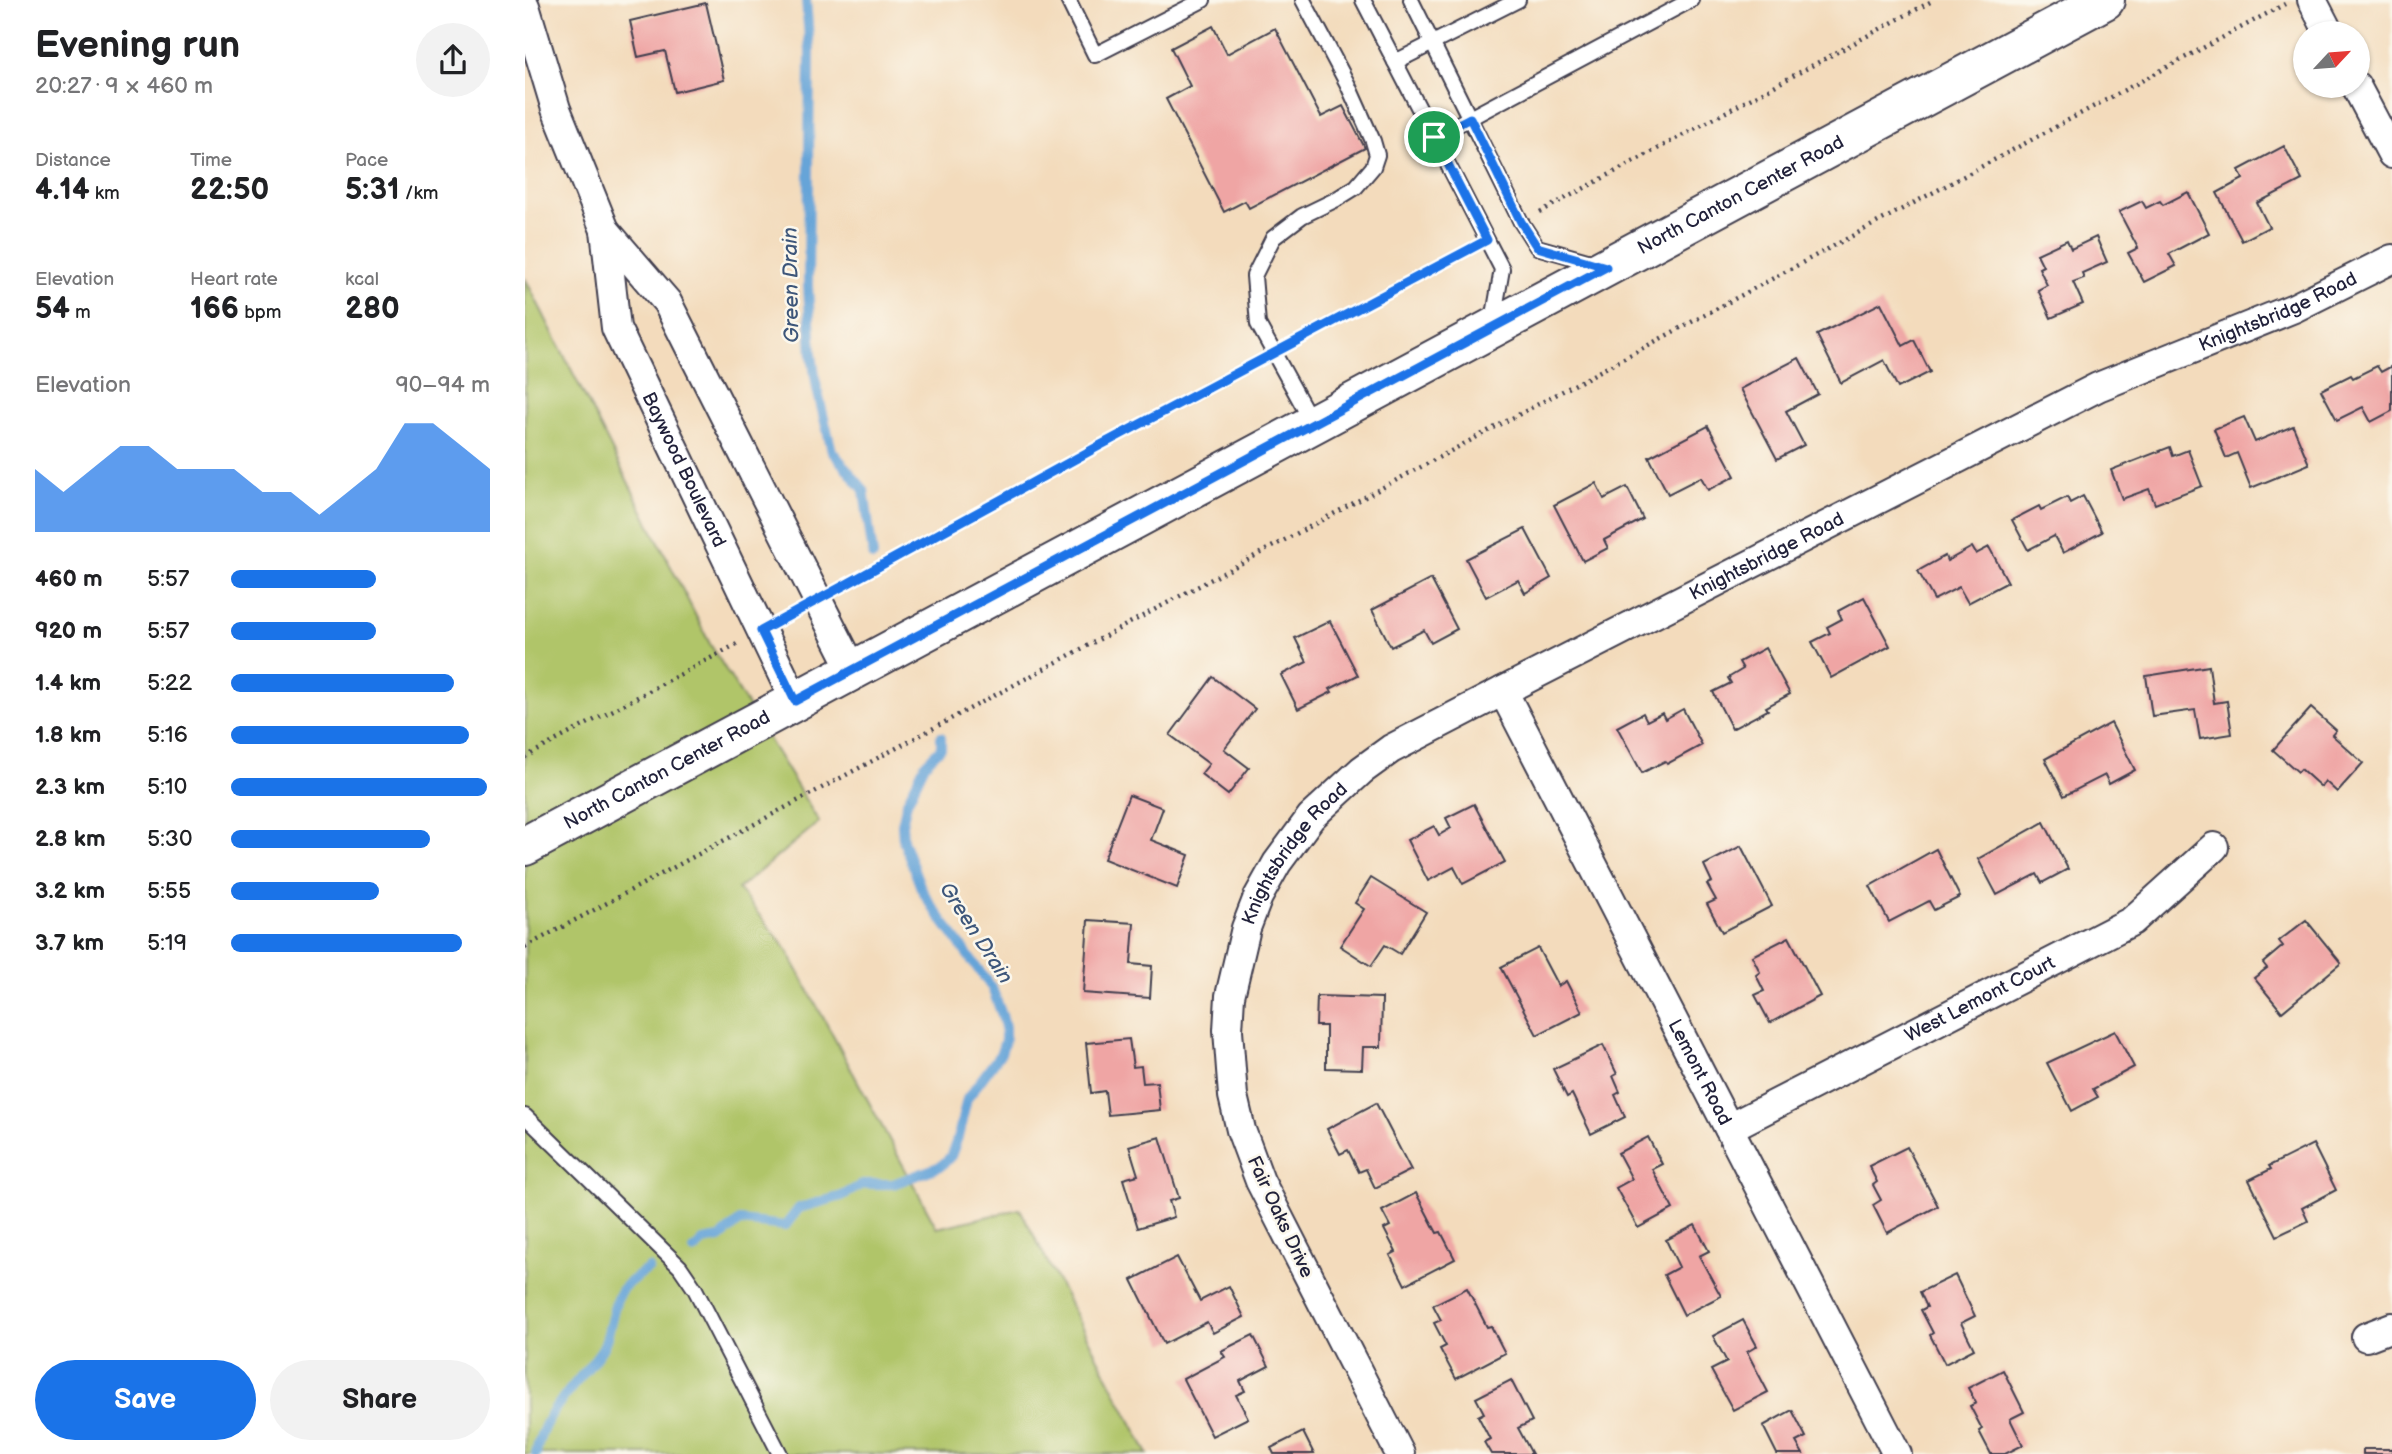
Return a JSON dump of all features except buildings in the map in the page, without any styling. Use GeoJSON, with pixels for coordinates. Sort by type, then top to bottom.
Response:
{"type":"FeatureCollection","features":[{"type":"Feature","properties":{"kind":"main road","name":"North Canton Center Road"},"geometry":{"type":"LineString","coordinates":[[525,846],[2105,0]]}},
{"type":"Feature","properties":{"kind":"street"},"geometry":{"type":"LineString","coordinates":[[2312,0],[2323,21]]}},
{"type":"Feature","properties":{"kind":"street","name":"Baywood Boulevard"},"geometry":{"type":"LineString","coordinates":[[525,6],[556,109],[605,230],[616,328],[795,701]]}},
{"type":"Feature","properties":{"kind":"street"},"geometry":{"type":"LineString","coordinates":[[2362,98],[2392,154]]}},
{"type":"Feature","properties":{"kind":"street","name":"Baywood Boulevard"},"geometry":{"type":"LineString","coordinates":[[605,230],[667,302],[853,670]]}},
{"type":"Feature","properties":{"kind":"street","name":"Knightsbridge Road"},"geometry":{"type":"LineString","coordinates":[[1237,961],[1258,897],[1277,863],[1311,817],[1335,792],[1391,749],[2098,387],[2294,308],[2392,259]]}},
{"type":"Feature","properties":{"kind":"street","name":"Lemont Road"},"geometry":{"type":"LineString","coordinates":[[1503,691],[1897,1454]]}},
{"type":"Feature","properties":{"kind":"street","name":"West Lemont Court"},"geometry":{"type":"LineString","coordinates":[[1729,1128],[2132,921],[2214,847]]}},
{"type":"Feature","properties":{"kind":"street","name":"Fair Oaks Drive"},"geometry":{"type":"LineString","coordinates":[[1237,961],[1230,996],[1228,1030],[1233,1096],[1241,1130],[1260,1181],[1399,1454]]}},
{"type":"Feature","properties":{"kind":"street"},"geometry":{"type":"LineString","coordinates":[[2366,1337],[2392,1327]]}},
{"type":"Feature","properties":{"kind":"lane"},"geometry":{"type":"LineString","coordinates":[[1068,0],[1095,55],[1203,0]]}},
{"type":"Feature","properties":{"kind":"lane"},"geometry":{"type":"LineString","coordinates":[[1168,0],[1176,14]]}},
{"type":"Feature","properties":{"kind":"lane"},"geometry":{"type":"LineString","coordinates":[[1303,0],[1347,82],[1377,155],[1373,167],[1356,187],[1302,216],[1273,238],[1254,276],[1258,324],[1313,424]]}},
{"type":"Feature","properties":{"kind":"lane"},"geometry":{"type":"LineString","coordinates":[[1363,0],[1502,269],[1491,328]]}},
{"type":"Feature","properties":{"kind":"lane"},"geometry":{"type":"LineString","coordinates":[[1411,0],[1521,222],[1537,247],[1606,267]]}},
{"type":"Feature","properties":{"kind":"lane"},"geometry":{"type":"LineString","coordinates":[[1395,62],[1518,0]]}},
{"type":"Feature","properties":{"kind":"lane"},"geometry":{"type":"LineString","coordinates":[[1434,137],[1691,0]]}},
{"type":"Feature","properties":{"kind":"lane"},"geometry":{"type":"LineString","coordinates":[[525,1116],[680,1267],[695,1289],[780,1454]]}},
{"type":"Feature","properties":{"kind":"path"},"geometry":{"type":"LineString","coordinates":[[1521,222],[1934,0]]}},
{"type":"Feature","properties":{"kind":"path"},"geometry":{"type":"LineString","coordinates":[[525,947],[2291,0]]}},
{"type":"Feature","properties":{"kind":"path"},"geometry":{"type":"LineString","coordinates":[[817,600],[1099,446],[1487,240]]}},
{"type":"Feature","properties":{"kind":"path"},"geometry":{"type":"LineString","coordinates":[[525,757],[761,631]]}},
{"type":"Feature","properties":{"kind":"green space"},"geometry":{"type":"Polygon","coordinates":[[[525,278],[710,644],[819,822],[738,889],[785,947],[937,1228],[1020,1209],[1148,1454],[525,1454],[525,278]]]}},
{"type":"Feature","properties":{"kind":"waterway","name":"Green Drain"},"geometry":{"type":"LineString","coordinates":[[806,0],[810,51],[808,286],[812,355],[832,451],[864,490],[873,556]]}},
{"type":"Feature","properties":{"kind":"waterway","name":"Green Drain"},"geometry":{"type":"LineString","coordinates":[[694,1250],[703,1241],[720,1238],[740,1221],[785,1226],[799,1208],[842,1196],[863,1184],[893,1184],[941,1166],[951,1156],[967,1099],[1001,1053],[1005,1027],[992,988],[931,905],[921,888],[903,840],[902,824],[907,802],[925,764],[941,748],[941,737]]}},
{"type":"Feature","properties":{"kind":"waterway","name":"Green Drain"},"geometry":{"type":"LineString","coordinates":[[536,1454],[553,1411],[602,1349],[620,1292],[649,1268]]}},
{"type":"Feature","properties":{"kind":"route"},"geometry":{"type":"LineString","coordinates":[[1470,118],[1521,222],[1537,247],[1606,267],[795,701],[761,631],[1099,446],[1487,240],[1434,137],[1470,118]]}}]}
